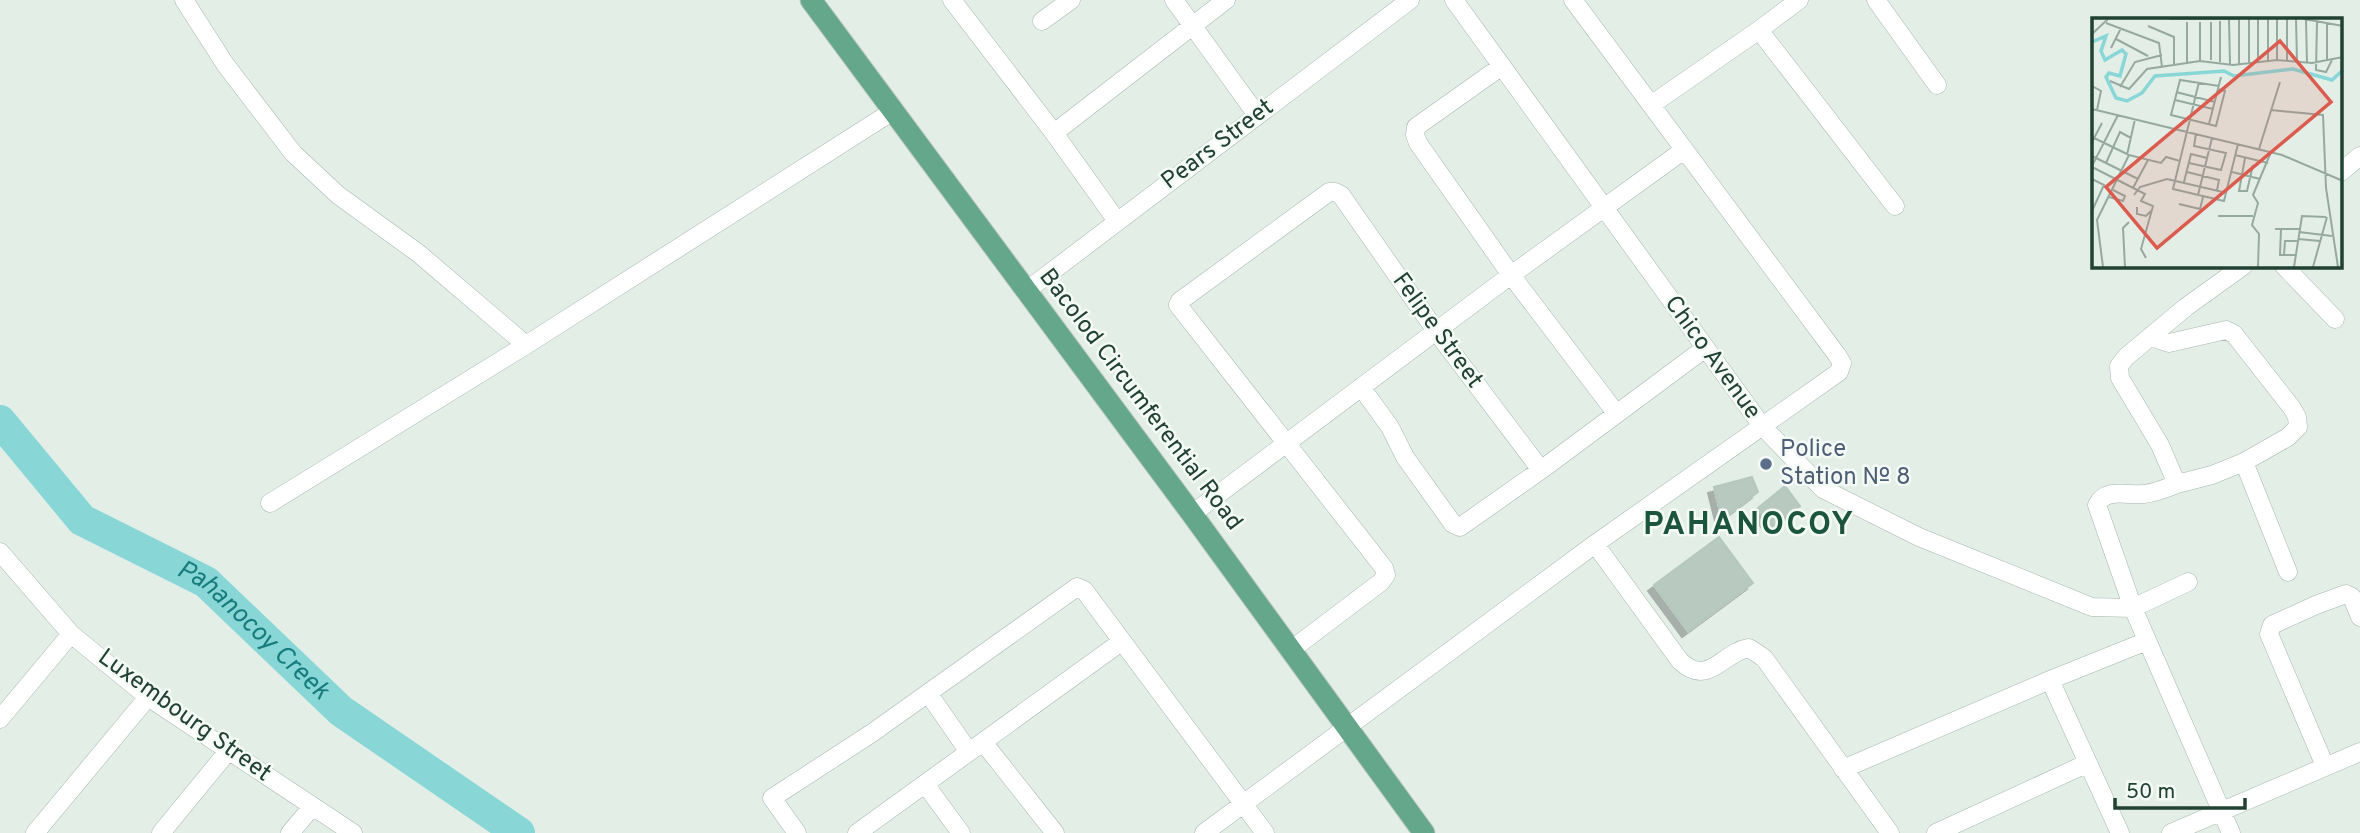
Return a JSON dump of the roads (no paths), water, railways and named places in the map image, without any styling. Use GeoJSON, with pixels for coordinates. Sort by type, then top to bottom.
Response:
{"type":"FeatureCollection","features":[{"type":"Feature","properties":{"kind":"main road","name":"Bacolod Circumferential Road"},"geometry":{"type":"LineString","coordinates":[[815,1],[1424,833]]}},
{"type":"Feature","properties":{"kind":"street"},"geometry":{"type":"LineString","coordinates":[[184,0],[225,64],[293,153],[338,195],[418,253],[526,345]]}},
{"type":"Feature","properties":{"kind":"street"},"geometry":{"type":"LineString","coordinates":[[952,0],[1054,133],[1117,221]]}},
{"type":"Feature","properties":{"kind":"street"},"geometry":{"type":"LineString","coordinates":[[1042,21],[1070,0]]}},
{"type":"Feature","properties":{"kind":"street"},"geometry":{"type":"LineString","coordinates":[[1174,0],[1257,115]]}},
{"type":"Feature","properties":{"kind":"street"},"geometry":{"type":"LineString","coordinates":[[1054,133],[1226,0]]}},
{"type":"Feature","properties":{"kind":"street","name":"Chico Avenue"},"geometry":{"type":"LineString","coordinates":[[1454,0],[1762,426],[1823,489],[1919,537],[2092,607],[2133,608],[2188,582]]}},
{"type":"Feature","properties":{"kind":"street"},"geometry":{"type":"LineString","coordinates":[[1204,833],[1595,544],[1839,372],[1842,363],[1573,0]]}},
{"type":"Feature","properties":{"kind":"street"},"geometry":{"type":"LineString","coordinates":[[1651,105],[1798,0]]}},
{"type":"Feature","properties":{"kind":"street"},"geometry":{"type":"LineString","coordinates":[[1877,0],[1937,85]]}},
{"type":"Feature","properties":{"kind":"street","name":"Pears Street"},"geometry":{"type":"LineString","coordinates":[[1026,290],[1400,3]]}},
{"type":"Feature","properties":{"kind":"street"},"geometry":{"type":"LineString","coordinates":[[1759,30],[1895,206]]}},
{"type":"Feature","properties":{"kind":"street"},"geometry":{"type":"LineString","coordinates":[[1502,66],[1416,127],[1415,135],[1511,275],[1616,414]]}},
{"type":"Feature","properties":{"kind":"street"},"geometry":{"type":"LineString","coordinates":[[270,503],[526,345],[893,111]]}},
{"type":"Feature","properties":{"kind":"street"},"geometry":{"type":"LineString","coordinates":[[1192,513],[1511,275],[1685,150]]}},
{"type":"Feature","properties":{"kind":"street"},"geometry":{"type":"LineString","coordinates":[[2342,172],[2360,156]]}},
{"type":"Feature","properties":{"kind":"street","name":"Felipe Street"},"geometry":{"type":"LineString","coordinates":[[1287,442],[1178,305],[1329,192],[1335,192],[1340,195],[1436,331],[1541,470]]}},
{"type":"Feature","properties":{"kind":"street"},"geometry":{"type":"LineString","coordinates":[[2177,484],[2160,445],[2120,378],[2119,366],[2186,307],[2240,268]]}},
{"type":"Feature","properties":{"kind":"street"},"geometry":{"type":"LineString","coordinates":[[2286,268],[2335,319]]}},
{"type":"Feature","properties":{"kind":"street"},"geometry":{"type":"LineString","coordinates":[[2152,335],[2169,343],[2226,330],[2234,334],[2297,417],[2298,427],[2288,438],[2244,462],[2212,475],[2145,494],[2108,494],[2102,497],[2097,505],[2133,608],[2231,833]]}},
{"type":"Feature","properties":{"kind":"street"},"geometry":{"type":"LineString","coordinates":[[1361,387],[1390,426],[1405,457],[1453,524],[1460,527],[1704,349]]}},
{"type":"Feature","properties":{"kind":"street"},"geometry":{"type":"LineString","coordinates":[[1287,442],[1384,568],[1386,575],[1381,582],[1290,650]]}},
{"type":"Feature","properties":{"kind":"street"},"geometry":{"type":"LineString","coordinates":[[2244,462],[2288,572]]}},
{"type":"Feature","properties":{"kind":"street"},"geometry":{"type":"LineString","coordinates":[[1595,544],[1687,668],[1711,670],[1741,649],[1757,651],[1890,833]]}},
{"type":"Feature","properties":{"kind":"street","name":"Luxembourg Street"},"geometry":{"type":"LineString","coordinates":[[1,556],[71,634],[148,697],[353,833]]}},
{"type":"Feature","properties":{"kind":"street"},"geometry":{"type":"LineString","coordinates":[[797,833],[772,799],[872,733],[1077,587],[1084,590],[1265,833]]}},
{"type":"Feature","properties":{"kind":"street"},"geometry":{"type":"LineString","coordinates":[[2325,766],[2269,629],[2272,625],[2346,594],[2351,597],[2360,617]]}},
{"type":"Feature","properties":{"kind":"street"},"geometry":{"type":"LineString","coordinates":[[0,719],[71,634]]}},
{"type":"Feature","properties":{"kind":"street"},"geometry":{"type":"LineString","coordinates":[[1843,769],[2147,641]]}},
{"type":"Feature","properties":{"kind":"street"},"geometry":{"type":"LineString","coordinates":[[857,833],[1121,642]]}},
{"type":"Feature","properties":{"kind":"street"},"geometry":{"type":"LineString","coordinates":[[2050,680],[2120,833]]}},
{"type":"Feature","properties":{"kind":"street"},"geometry":{"type":"LineString","coordinates":[[928,693],[1055,833]]}},
{"type":"Feature","properties":{"kind":"street"},"geometry":{"type":"LineString","coordinates":[[35,833],[148,697]]}},
{"type":"Feature","properties":{"kind":"street"},"geometry":{"type":"LineString","coordinates":[[161,833],[229,750]]}},
{"type":"Feature","properties":{"kind":"street"},"geometry":{"type":"LineString","coordinates":[[2171,833],[2360,752]]}},
{"type":"Feature","properties":{"kind":"street"},"geometry":{"type":"LineString","coordinates":[[1936,833],[2088,763]]}},
{"type":"Feature","properties":{"kind":"street"},"geometry":{"type":"LineString","coordinates":[[925,784],[961,833]]}},
{"type":"Feature","properties":{"kind":"street"},"geometry":{"type":"LineString","coordinates":[[290,833],[312,807]]}},
{"type":"Feature","properties":{"kind":"waterway","name":"Pahanocoy Creek"},"geometry":{"type":"LineString","coordinates":[[0,421],[82,520],[206,582],[341,711],[519,833]]}},
{"type":"Feature","properties":{"kind":"place","name":"Police Station № 8"},"geometry":{"type":"Point","coordinates":[1766,464]}},
{"type":"Feature","properties":{"kind":"district","name":"PAHANOCOY"},"geometry":{"type":"Point","coordinates":[1749,526]}}]}
